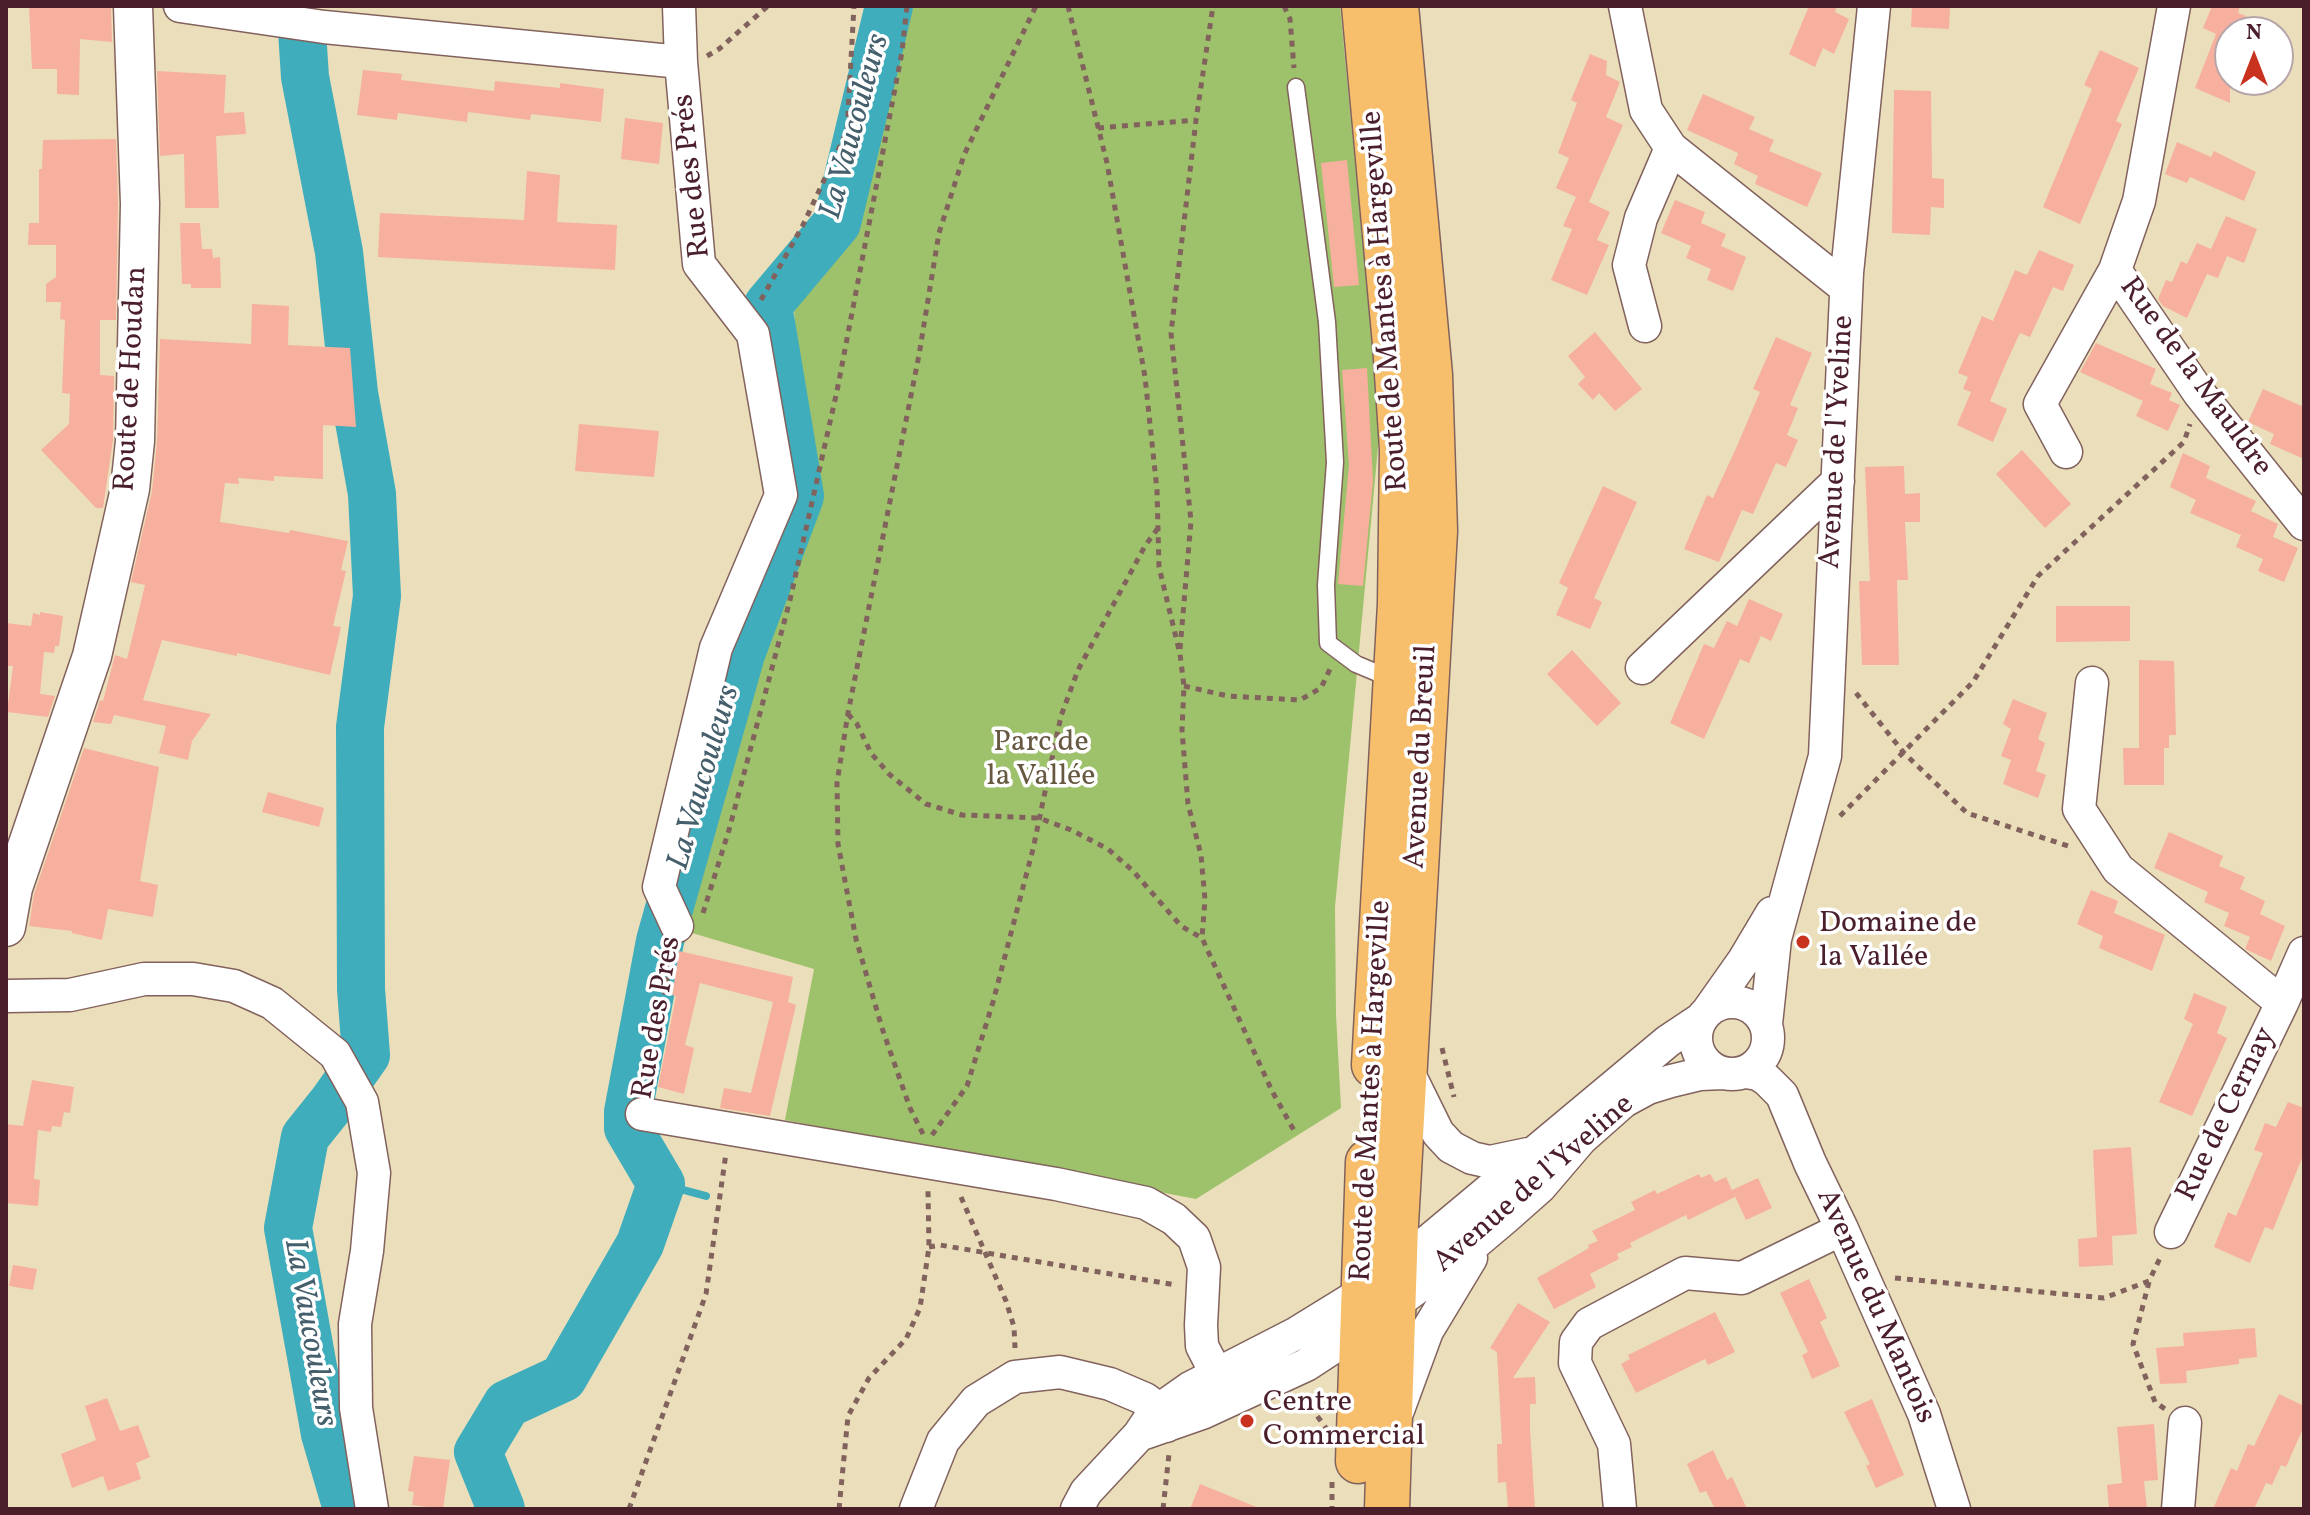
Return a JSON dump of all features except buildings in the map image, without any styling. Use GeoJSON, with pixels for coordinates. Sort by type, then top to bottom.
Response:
{"type":"FeatureCollection","features":[{"type":"Feature","properties":{"kind":"main road","name":"Route de Mantes à Hargeville"},"geometry":{"type":"LineString","coordinates":[[1353,1502],[1359,1389],[1378,1298],[1402,556],[1400,397],[1364,6]]}},
{"type":"Feature","properties":{"kind":"main road","name":"Avenue du Breuil"},"geometry":{"type":"LineString","coordinates":[[1353,1502],[1389,1436],[1378,1298],[1404,1065],[1435,531],[1430,375],[1396,6]]}},
{"type":"Feature","properties":{"kind":"street","name":"Route de Houdan"},"geometry":{"type":"LineString","coordinates":[[6,927],[13,888],[92,656],[130,489],[135,441],[140,204],[133,6]]}},
{"type":"Feature","properties":{"kind":"street","name":"Rue des Prés"},"geometry":{"type":"LineString","coordinates":[[180,6],[324,27],[681,62]]}},
{"type":"Feature","properties":{"kind":"street","name":"Rue des Prés"},"geometry":{"type":"LineString","coordinates":[[676,930],[659,887],[716,648],[781,495],[753,334],[699,264],[679,6]]}},
{"type":"Feature","properties":{"kind":"street"},"geometry":{"type":"LineString","coordinates":[[1625,6],[1646,110],[1671,148],[1846,288]]}},
{"type":"Feature","properties":{"kind":"street","name":"Avenue de l'Yveline"},"geometry":{"type":"LineString","coordinates":[[1767,1030],[1772,955],[1825,756],[1846,288],[1874,6]]}},
{"type":"Feature","properties":{"kind":"street","name":"Rue de la Mauldre"},"geometry":{"type":"LineString","coordinates":[[2066,452],[2040,404],[2115,270],[2139,201],[2174,6]]}},
{"type":"Feature","properties":{"kind":"street"},"geometry":{"type":"LineString","coordinates":[[1645,326],[1629,265],[1641,218],[1671,148]]}},
{"type":"Feature","properties":{"kind":"street","name":"Rue de la Mauldre"},"geometry":{"type":"LineString","coordinates":[[2115,270],[2199,393],[2304,524]]}},
{"type":"Feature","properties":{"kind":"street"},"geometry":{"type":"LineString","coordinates":[[1642,668],[1838,481]]}},
{"type":"Feature","properties":{"kind":"street"},"geometry":{"type":"LineString","coordinates":[[2092,683],[2079,809],[2118,869],[2282,1003]]}},
{"type":"Feature","properties":{"kind":"street","name":"Avenue de l'Yveline"},"geometry":{"type":"LineString","coordinates":[[1378,1298],[1532,1153],[1704,1015],[1759,936],[1796,865]]}},
{"type":"Feature","properties":{"kind":"street","name":"Rue de Cernay"},"geometry":{"type":"LineString","coordinates":[[2171,1232],[2304,953]]}},
{"type":"Feature","properties":{"kind":"street"},"geometry":{"type":"LineString","coordinates":[[6,996],[70,995],[144,979],[193,979],[234,986],[272,1003],[335,1054],[362,1102],[374,1173],[367,1251],[355,1324],[356,1408],[372,1509]]}},
{"type":"Feature","properties":{"kind":"street"},"geometry":{"type":"LineString","coordinates":[[1740,1003],[1751,1007],[1767,1030],[1763,1058],[1734,1073],[1704,1062],[1698,1052],[1696,1030],[1704,1015],[1718,1005],[1740,1003]]}},
{"type":"Feature","properties":{"kind":"street","name":"Avenue du Mantois"},"geometry":{"type":"LineString","coordinates":[[1767,1030],[1787,1108]]}},
{"type":"Feature","properties":{"kind":"street"},"geometry":{"type":"LineString","coordinates":[[1404,1065],[1430,1118],[1451,1147],[1472,1158],[1490,1162],[1532,1153]]}},
{"type":"Feature","properties":{"kind":"street","name":"Avenue de l'Yveline"},"geometry":{"type":"LineString","coordinates":[[1378,1298],[1494,1228],[1540,1187],[1581,1139],[1624,1101],[1648,1088],[1671,1081],[1700,1074],[1734,1073]]}},
{"type":"Feature","properties":{"kind":"street","name":"Avenue du Mantois"},"geometry":{"type":"LineString","coordinates":[[1734,1073],[1758,1074],[1777,1087],[1924,1414],[1954,1509]]}},
{"type":"Feature","properties":{"kind":"street","name":"Rue des Prés"},"geometry":{"type":"LineString","coordinates":[[642,1114],[1146,1203],[1174,1219],[1194,1238],[1204,1267],[1202,1346],[1224,1388]]}},
{"type":"Feature","properties":{"kind":"street"},"geometry":{"type":"LineString","coordinates":[[1389,1436],[1427,1331],[1460,1273],[1494,1228]]}},
{"type":"Feature","properties":{"kind":"street"},"geometry":{"type":"LineString","coordinates":[[1620,1509],[1614,1444],[1575,1363],[1576,1342],[1589,1324],[1685,1273],[1742,1278],[1842,1229]]}},
{"type":"Feature","properties":{"kind":"street"},"geometry":{"type":"LineString","coordinates":[[1297,1369],[1378,1298]]}},
{"type":"Feature","properties":{"kind":"street"},"geometry":{"type":"LineString","coordinates":[[1224,1388],[1297,1333],[1378,1298]]}},
{"type":"Feature","properties":{"kind":"street"},"geometry":{"type":"LineString","coordinates":[[1077,1509],[1086,1492],[1161,1423],[1190,1388],[1224,1388],[1297,1369],[1334,1373],[1359,1389]]}},
{"type":"Feature","properties":{"kind":"street"},"geometry":{"type":"LineString","coordinates":[[916,1509],[943,1441],[976,1401],[1015,1377],[1060,1372],[1110,1384],[1145,1399],[1161,1423]]}},
{"type":"Feature","properties":{"kind":"street"},"geometry":{"type":"LineString","coordinates":[[2178,1509],[2185,1423]]}},
{"type":"Feature","properties":{"kind":"lane"},"geometry":{"type":"LineString","coordinates":[[1296,87],[1327,322],[1331,384],[1335,462],[1326,585],[1328,643],[1356,664],[1396,681]]}},
{"type":"Feature","properties":{"kind":"path"},"geometry":{"type":"LineString","coordinates":[[681,62],[696,62],[719,49],[768,6]]}},
{"type":"Feature","properties":{"kind":"path"},"geometry":{"type":"LineString","coordinates":[[753,334],[759,303],[803,225],[847,131],[854,6]]}},
{"type":"Feature","properties":{"kind":"path"},"geometry":{"type":"LineString","coordinates":[[676,930],[703,913],[729,830],[790,600],[837,391],[902,52],[907,6]]}},
{"type":"Feature","properties":{"kind":"path"},"geometry":{"type":"LineString","coordinates":[[1036,6],[964,155],[939,233],[919,355],[837,783],[838,844],[856,939],[882,1028],[910,1108],[927,1142],[967,1086],[993,1002],[1061,716],[1078,670],[1145,546],[1158,528]]}},
{"type":"Feature","properties":{"kind":"path"},"geometry":{"type":"LineString","coordinates":[[1068,6],[1117,213],[1145,377],[1157,490],[1159,567],[1180,654],[1184,686],[1182,730],[1188,804],[1201,855],[1205,900],[1202,938],[1272,1091],[1296,1134]]}},
{"type":"Feature","properties":{"kind":"path"},"geometry":{"type":"LineString","coordinates":[[1180,654],[1191,521],[1171,333],[1213,6]]}},
{"type":"Feature","properties":{"kind":"path"},"geometry":{"type":"LineString","coordinates":[[1284,6],[1290,19],[1296,87]]}},
{"type":"Feature","properties":{"kind":"path"},"geometry":{"type":"LineString","coordinates":[[1098,128],[1196,120]]}},
{"type":"Feature","properties":{"kind":"path"},"geometry":{"type":"LineString","coordinates":[[1796,865],[1973,682],[2038,576],[2184,442]]}},
{"type":"Feature","properties":{"kind":"path"},"geometry":{"type":"LineString","coordinates":[[1184,686],[1228,696],[1300,700],[1321,688],[1332,664],[1328,643]]}},
{"type":"Feature","properties":{"kind":"path"},"geometry":{"type":"LineString","coordinates":[[1830,661],[1904,753],[1967,813],[2082,850],[2105,849]]}},
{"type":"Feature","properties":{"kind":"path"},"geometry":{"type":"LineString","coordinates":[[848,713],[880,764],[926,804],[962,815],[1039,818],[1071,830],[1108,849],[1133,871],[1181,926],[1202,938]]}},
{"type":"Feature","properties":{"kind":"path","name":"Rue des Prés"},"geometry":{"type":"LineString","coordinates":[[642,1114],[676,930]]}},
{"type":"Feature","properties":{"kind":"path"},"geometry":{"type":"LineString","coordinates":[[629,1509],[706,1294],[729,1129]]}},
{"type":"Feature","properties":{"kind":"path"},"geometry":{"type":"LineString","coordinates":[[839,1509],[848,1416],[869,1378],[906,1339],[920,1308],[938,1164]]}},
{"type":"Feature","properties":{"kind":"path"},"geometry":{"type":"LineString","coordinates":[[938,1164],[985,1253],[1014,1327],[1015,1377]]}},
{"type":"Feature","properties":{"kind":"path"},"geometry":{"type":"LineString","coordinates":[[2171,1232],[2149,1281],[2133,1344],[2155,1402],[2185,1423]]}},
{"type":"Feature","properties":{"kind":"path"},"geometry":{"type":"LineString","coordinates":[[929,1247],[940,1245],[1203,1289]]}},
{"type":"Feature","properties":{"kind":"path"},"geometry":{"type":"LineString","coordinates":[[1886,1277],[2104,1298],[2149,1281]]}},
{"type":"Feature","properties":{"kind":"path"},"geometry":{"type":"LineString","coordinates":[[1297,1369],[1309,1406],[1330,1433]]}},
{"type":"Feature","properties":{"kind":"path"},"geometry":{"type":"LineString","coordinates":[[1161,1423],[1169,1454],[1163,1509]]}},
{"type":"Feature","properties":{"kind":"green space","name":"Parc de la Vallée"},"geometry":{"type":"Polygon","coordinates":[[[889,6],[1340,6],[1380,426],[1335,907],[1341,1108],[1196,1199],[785,1120],[814,969],[692,933],[685,889],[788,541],[805,470],[793,295],[853,215],[890,15],[889,6]]]}},
{"type":"Feature","properties":{"kind":"water"},"geometry":{"type":"Polygon","coordinates":[[[655,918],[662,941],[656,996],[637,991],[642,957],[655,918]]]}},
{"type":"Feature","properties":{"kind":"waterway","name":"La Vaucouleurs"},"geometry":{"type":"LineString","coordinates":[[501,1509],[478,1452],[507,1404],[563,1378],[640,1244],[661,1184],[628,1128],[628,1112],[660,941],[741,654],[800,496],[768,305],[837,223],[889,6]]}},
{"type":"Feature","properties":{"kind":"waterway","name":"La Vaucouleurs"},"geometry":{"type":"LineString","coordinates":[[302,31],[305,77],[339,252],[354,393],[372,494],[377,596],[360,727],[361,989],[366,1055],[305,1137],[288,1228],[325,1434],[347,1509]]}},
{"type":"Feature","properties":{"kind":"waterway"},"geometry":{"type":"LineString","coordinates":[[661,1184],[706,1196]]}},
{"type":"Feature","properties":{"kind":"place","name":"Domaine de la Vallée"},"geometry":{"type":"Point","coordinates":[1803,942]}},
{"type":"Feature","properties":{"kind":"place","name":"Centre Commercial"},"geometry":{"type":"Point","coordinates":[1247,1421]}}]}
